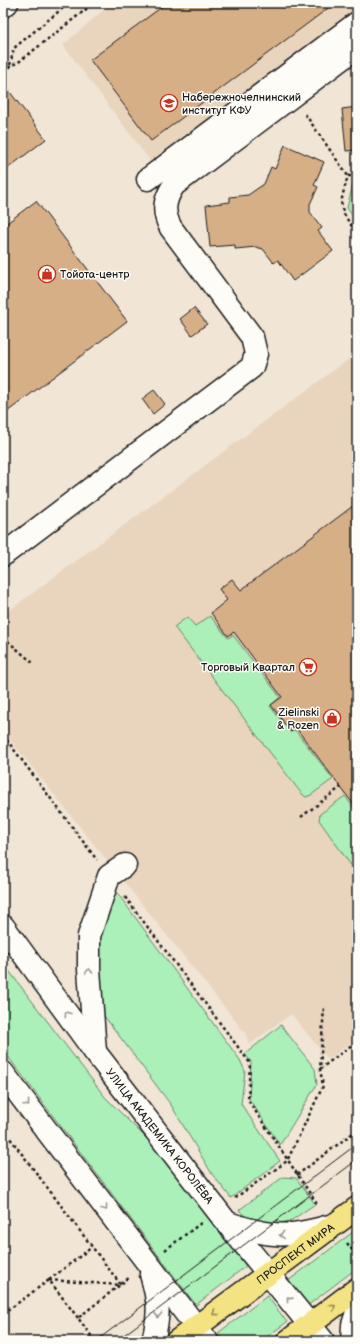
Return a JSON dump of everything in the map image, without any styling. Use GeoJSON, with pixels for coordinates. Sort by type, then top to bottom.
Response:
{"type":"FeatureCollection","features":[{"type":"Feature","properties":{"kind":"main road","name":"ПРОСПЕКТ МИРА"},"geometry":{"type":"LineString","coordinates":[[177,1341],[202,1334],[234,1300],[268,1274],[339,1232],[357,1208]]}},
{"type":"Feature","properties":{"kind":"main road"},"geometry":{"type":"LineString","coordinates":[[288,1341],[316,1333],[357,1289]]}},
{"type":"Feature","properties":{"kind":"street"},"geometry":{"type":"LineString","coordinates":[[3,6],[7,3]]}},
{"type":"Feature","properties":{"kind":"street"},"geometry":{"type":"LineString","coordinates":[[148,179],[357,23]]}},
{"type":"Feature","properties":{"kind":"street"},"geometry":{"type":"LineString","coordinates":[[3,554],[252,367],[256,354],[252,337],[171,228],[166,218],[164,207],[168,194],[174,185],[293,97],[357,47]]}},
{"type":"Feature","properties":{"kind":"street"},"geometry":{"type":"LineString","coordinates":[[95,1052],[89,969],[90,936],[109,876],[125,865]]}},
{"type":"Feature","properties":{"kind":"street","name":"УЛИЦА АКАДЕМИКА КОРОЛЁВА"},"geometry":{"type":"LineString","coordinates":[[3,926],[95,1052],[229,1212],[268,1274],[316,1333]]}},
{"type":"Feature","properties":{"kind":"street"},"geometry":{"type":"LineString","coordinates":[[3,941],[37,973]]}},
{"type":"Feature","properties":{"kind":"street"},"geometry":{"type":"LineString","coordinates":[[3,1073],[153,1259],[202,1334]]}},
{"type":"Feature","properties":{"kind":"street"},"geometry":{"type":"LineString","coordinates":[[229,1212],[254,1232],[279,1236],[309,1232],[339,1232]]}},
{"type":"Feature","properties":{"kind":"street"},"geometry":{"type":"LineString","coordinates":[[153,1259],[159,1301],[158,1323],[153,1341]]}},
{"type":"Feature","properties":{"kind":"street"},"geometry":{"type":"LineString","coordinates":[[352,1341],[352,1325],[357,1312]]}},
{"type":"Feature","properties":{"kind":"path"},"geometry":{"type":"LineString","coordinates":[[10,65],[14,48],[69,3]]}},
{"type":"Feature","properties":{"kind":"path"},"geometry":{"type":"LineString","coordinates":[[3,71],[10,65],[20,61],[94,3]]}},
{"type":"Feature","properties":{"kind":"path"},"geometry":{"type":"LineString","coordinates":[[293,97],[348,176],[341,208],[357,233]]}},
{"type":"Feature","properties":{"kind":"path"},"geometry":{"type":"LineString","coordinates":[[348,176],[357,176]]}},
{"type":"Feature","properties":{"kind":"path"},"geometry":{"type":"LineString","coordinates":[[3,637],[33,663]]}},
{"type":"Feature","properties":{"kind":"path"},"geometry":{"type":"LineString","coordinates":[[3,735],[98,862]]}},
{"type":"Feature","properties":{"kind":"path"},"geometry":{"type":"LineString","coordinates":[[301,817],[341,787]]}},
{"type":"Feature","properties":{"kind":"path"},"geometry":{"type":"LineString","coordinates":[[124,896],[250,1063],[248,1100],[317,1204]]}},
{"type":"Feature","properties":{"kind":"path"},"geometry":{"type":"LineString","coordinates":[[229,1212],[288,1161],[323,1086],[320,1069],[324,1007]]}},
{"type":"Feature","properties":{"kind":"path"},"geometry":{"type":"LineString","coordinates":[[320,1069],[357,1041]]}},
{"type":"Feature","properties":{"kind":"path"},"geometry":{"type":"LineString","coordinates":[[3,1129],[121,1285]]}},
{"type":"Feature","properties":{"kind":"path"},"geometry":{"type":"LineString","coordinates":[[297,1175],[357,1130]]}},
{"type":"Feature","properties":{"kind":"path"},"geometry":{"type":"LineString","coordinates":[[153,1259],[203,1222]]}},
{"type":"Feature","properties":{"kind":"path"},"geometry":{"type":"LineString","coordinates":[[339,1232],[357,1256]]}},
{"type":"Feature","properties":{"kind":"path"},"geometry":{"type":"LineString","coordinates":[[3,1314],[92,1247]]}},
{"type":"Feature","properties":{"kind":"path"},"geometry":{"type":"LineString","coordinates":[[78,1318],[131,1277]]}},
{"type":"Feature","properties":{"kind":"path"},"geometry":{"type":"LineString","coordinates":[[49,1280],[121,1285]]}},
{"type":"Feature","properties":{"kind":"path"},"geometry":{"type":"LineString","coordinates":[[49,1280],[95,1341]]}},
{"type":"Feature","properties":{"kind":"shaded area","name":"Набережночелнинский институт КФУ"},"geometry":{"type":"Polygon","coordinates":[[[112,3],[357,3],[357,11],[151,162],[63,45],[112,3]]]}},
{"type":"Feature","properties":{"kind":"shaded area"},"geometry":{"type":"Polygon","coordinates":[[[357,353],[357,1039],[328,1059],[291,1014],[249,1045],[246,1034],[3,731],[3,615],[357,353]]]}},
{"type":"Feature","properties":{"kind":"green space"},"geometry":{"type":"Polygon","coordinates":[[[353,184],[357,184],[357,222],[347,208],[353,184]]]}},
{"type":"Feature","properties":{"kind":"green space"},"geometry":{"type":"Polygon","coordinates":[[[210,616],[228,638],[233,635],[280,697],[270,706],[290,732],[295,730],[333,779],[311,795],[306,797],[301,793],[174,627],[187,617],[195,626],[210,616]]]}},
{"type":"Feature","properties":{"kind":"green space"},"geometry":{"type":"Polygon","coordinates":[[[345,796],[357,812],[357,871],[355,871],[319,820],[320,814],[345,796]]]}},
{"type":"Feature","properties":{"kind":"green space"},"geometry":{"type":"Polygon","coordinates":[[[110,883],[240,1060],[245,1071],[241,1104],[280,1161],[231,1198],[212,1174],[171,1105],[96,1005],[92,970],[110,883]]]}},
{"type":"Feature","properties":{"kind":"green space"},"geometry":{"type":"Polygon","coordinates":[[[3,963],[105,1097],[160,1152],[246,1266],[196,1305],[3,1050],[3,963]]]}},
{"type":"Feature","properties":{"kind":"green space"},"geometry":{"type":"Polygon","coordinates":[[[281,1025],[315,1069],[317,1084],[280,1145],[249,1099],[251,1062],[245,1054],[281,1025]]]}},
{"type":"Feature","properties":{"kind":"green space"},"geometry":{"type":"Polygon","coordinates":[[[283,1177],[296,1178],[315,1204],[292,1220],[276,1225],[247,1219],[239,1210],[283,1177]]]}},
{"type":"Feature","properties":{"kind":"green space"},"geometry":{"type":"Polygon","coordinates":[[[357,1229],[357,1268],[307,1306],[288,1281],[357,1229]]]}},
{"type":"Feature","properties":{"kind":"green space"},"geometry":{"type":"Polygon","coordinates":[[[267,1296],[287,1322],[261,1341],[224,1341],[218,1333],[267,1296]]]}},
{"type":"Feature","properties":{"kind":"building","name":"Набережночелнинский институт КФУ"},"geometry":{"type":"Polygon","coordinates":[[[167,3],[335,3],[151,141],[90,60],[167,3]]]}},
{"type":"Feature","properties":{"kind":"building"},"geometry":{"type":"Polygon","coordinates":[[[3,83],[46,139],[3,172],[3,83]]]}},
{"type":"Feature","properties":{"kind":"building"},"geometry":{"type":"Polygon","coordinates":[[[357,107],[357,150],[346,151],[342,109],[357,107]]]}},
{"type":"Feature","properties":{"kind":"building"},"geometry":{"type":"Polygon","coordinates":[[[285,145],[324,162],[314,185],[318,187],[310,204],[310,212],[322,228],[318,231],[333,251],[293,281],[278,260],[274,263],[263,249],[256,247],[235,249],[235,245],[210,247],[206,205],[230,202],[230,197],[248,195],[264,184],[271,167],[275,169],[285,145]]]}},
{"type":"Feature","properties":{"kind":"building","name":"Тойота-центр"},"geometry":{"type":"Polygon","coordinates":[[[36,201],[127,321],[3,415],[3,226],[36,201]]]}},
{"type":"Feature","properties":{"kind":"building"},"geometry":{"type":"Polygon","coordinates":[[[194,308],[207,324],[192,335],[180,319],[194,308]]]}},
{"type":"Feature","properties":{"kind":"building"},"geometry":{"type":"Polygon","coordinates":[[[154,390],[165,404],[153,414],[142,399],[154,390]]]}},
{"type":"Feature","properties":{"kind":"building"},"geometry":{"type":"Polygon","coordinates":[[[357,486],[357,497],[352,490],[357,486]]]}},
{"type":"Feature","properties":{"kind":"building","name":"Торговый Квартал"},"geometry":{"type":"Polygon","coordinates":[[[357,503],[357,809],[296,728],[291,732],[271,705],[282,697],[234,632],[228,636],[211,613],[227,600],[219,589],[232,579],[241,590],[357,503]]]}},
{"type":"Feature","properties":{"kind":"tram line"},"geometry":{"type":"LineString","coordinates":[[96,1341],[357,1144]]}},
{"type":"Feature","properties":{"kind":"tram line"},"geometry":{"type":"LineString","coordinates":[[116,1341],[357,1160]]}},
{"type":"Feature","properties":{"kind":"place","name":"Набережночелнинский институт КФУ"},"geometry":{"type":"Point","coordinates":[169,103]}},
{"type":"Feature","properties":{"kind":"place","name":"Тойота-центр"},"geometry":{"type":"Point","coordinates":[47,274]}},
{"type":"Feature","properties":{"kind":"place","name":"Торговый Квартал"},"geometry":{"type":"Point","coordinates":[308,667]}},
{"type":"Feature","properties":{"kind":"place","name":"Zielinski & Rozen"},"geometry":{"type":"Point","coordinates":[332,718]}}]}
